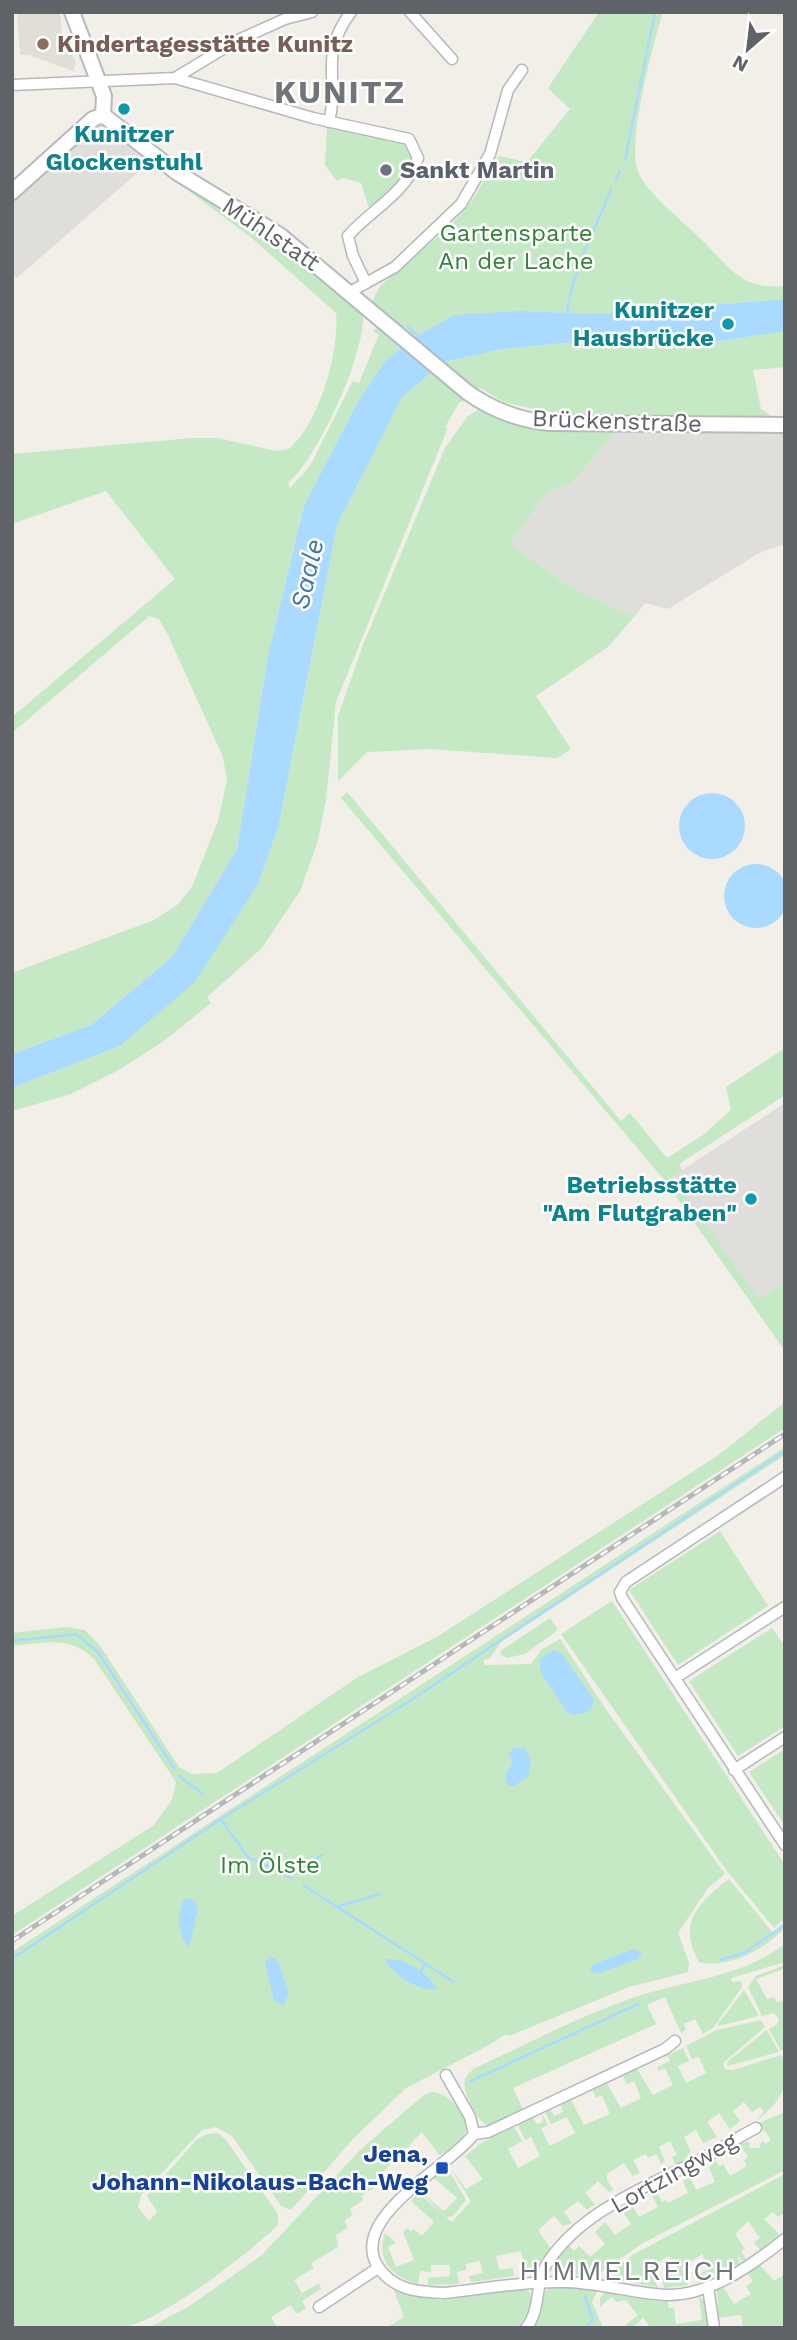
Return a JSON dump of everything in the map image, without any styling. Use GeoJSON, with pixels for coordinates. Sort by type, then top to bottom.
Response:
{"type":"FeatureCollection","features":[{"type":"Feature","properties":{"kind":"street"},"geometry":{"type":"LineString","coordinates":[[12,192],[93,119],[103,114],[104,96],[100,82],[72,12]]}},
{"type":"Feature","properties":{"kind":"street"},"geometry":{"type":"LineString","coordinates":[[175,78],[236,41],[285,19],[312,12]]}},
{"type":"Feature","properties":{"kind":"street"},"geometry":{"type":"LineString","coordinates":[[328,122],[332,106],[330,56],[351,12]]}},
{"type":"Feature","properties":{"kind":"street"},"geometry":{"type":"LineString","coordinates":[[410,12],[452,59]]}},
{"type":"Feature","properties":{"kind":"street"},"geometry":{"type":"LineString","coordinates":[[350,292],[407,257],[461,204],[491,154],[508,90],[522,69]]}},
{"type":"Feature","properties":{"kind":"street"},"geometry":{"type":"LineString","coordinates":[[12,85],[175,78],[328,122],[409,139],[416,148],[418,158],[407,180],[348,236],[353,256],[366,283]]}},
{"type":"Feature","properties":{"kind":"street","name":"Mühlstatt"},"geometry":{"type":"LineString","coordinates":[[103,114],[176,172],[281,236],[458,385]]}},
{"type":"Feature","properties":{"kind":"street","name":"Brückenstraße"},"geometry":{"type":"LineString","coordinates":[[458,385],[491,408],[537,421],[785,425]]}},
{"type":"Feature","properties":{"kind":"street"},"geometry":{"type":"LineString","coordinates":[[785,1477],[626,1582],[621,1592],[622,1598],[785,1844]]}},
{"type":"Feature","properties":{"kind":"street"},"geometry":{"type":"LineString","coordinates":[[675,1678],[785,1607]]}},
{"type":"Feature","properties":{"kind":"street"},"geometry":{"type":"LineString","coordinates":[[734,1770],[785,1738]]}},
{"type":"Feature","properties":{"kind":"street"},"geometry":{"type":"LineString","coordinates":[[675,2042],[568,2096],[488,2132],[474,2134],[466,2146],[421,2180],[382,2221],[373,2251],[378,2268],[393,2284],[424,2292],[444,2293],[541,2282],[589,2283],[668,2295],[708,2287],[765,2255],[785,2239]]}},
{"type":"Feature","properties":{"kind":"street"},"geometry":{"type":"LineString","coordinates":[[446,2074],[466,2109],[474,2134]]}},
{"type":"Feature","properties":{"kind":"street","name":"Lortzingweg"},"geometry":{"type":"LineString","coordinates":[[526,2328],[536,2311],[546,2265],[556,2252],[609,2206],[631,2191],[701,2159],[755,2128]]}},
{"type":"Feature","properties":{"kind":"street"},"geometry":{"type":"LineString","coordinates":[[318,2307],[378,2268]]}},
{"type":"Feature","properties":{"kind":"street"},"geometry":{"type":"LineString","coordinates":[[708,2287],[715,2328]]}},
{"type":"Feature","properties":{"kind":"shaded area","name":"Kindertagesstätte Kunitz"},"geometry":{"type":"Polygon","coordinates":[[[17,12],[60,12],[62,33],[76,63],[73,71],[29,55],[20,55],[17,12]]]}},
{"type":"Feature","properties":{"kind":"shaded area"},"geometry":{"type":"Polygon","coordinates":[[[102,122],[152,160],[17,278],[12,273],[12,199],[96,124],[102,122]]]}},
{"type":"Feature","properties":{"kind":"shaded area"},"geometry":{"type":"Polygon","coordinates":[[[616,431],[785,433],[785,544],[761,552],[668,609],[645,603],[634,617],[567,585],[510,544],[547,492],[571,484],[616,431]]]}},
{"type":"Feature","properties":{"kind":"shaded area"},"geometry":{"type":"Polygon","coordinates":[[[785,1103],[785,1283],[759,1299],[671,1177],[785,1103]]]}},
{"type":"Feature","properties":{"kind":"green space","name":"Gartensparte An der Lache"},"geometry":{"type":"Polygon","coordinates":[[[599,12],[663,12],[647,70],[635,142],[636,161],[644,183],[731,270],[759,285],[785,286],[785,299],[599,314],[523,311],[431,328],[415,337],[372,302],[380,286],[448,228],[469,205],[499,156],[527,162],[570,109],[548,88],[599,12]]]}},
{"type":"Feature","properties":{"kind":"green space"},"geometry":{"type":"Polygon","coordinates":[[[327,128],[386,135],[406,144],[414,151],[412,167],[371,214],[361,183],[344,178],[337,181],[325,165],[327,128]]]}},
{"type":"Feature","properties":{"kind":"green space"},"geometry":{"type":"Polygon","coordinates":[[[152,160],[257,225],[362,308],[363,325],[350,373],[327,427],[300,470],[288,483],[290,488],[310,466],[353,381],[359,383],[379,334],[373,332],[375,329],[380,327],[404,346],[386,360],[357,403],[304,506],[268,656],[237,849],[172,957],[91,1025],[12,1054],[12,973],[154,920],[177,905],[192,887],[218,821],[227,780],[223,757],[168,635],[159,619],[149,616],[12,733],[12,717],[175,579],[106,491],[12,524],[12,454],[192,438],[218,438],[276,451],[289,449],[310,422],[318,405],[335,347],[336,313],[253,239],[150,162],[152,160]]]}},
{"type":"Feature","properties":{"kind":"green space"},"geometry":{"type":"Polygon","coordinates":[[[785,331],[785,367],[753,370],[761,409],[771,416],[785,416],[785,420],[753,420],[753,416],[554,414],[504,402],[480,388],[475,390],[444,362],[503,349],[564,343],[710,343],[785,331]]]}},
{"type":"Feature","properties":{"kind":"green space"},"geometry":{"type":"Polygon","coordinates":[[[433,371],[466,400],[459,403],[445,427],[447,430],[336,702],[326,800],[317,844],[300,891],[262,948],[207,997],[211,1003],[161,1043],[117,1071],[71,1094],[12,1111],[12,1088],[120,1046],[279,824],[337,525],[402,397],[433,371]]]}},
{"type":"Feature","properties":{"kind":"green space"},"geometry":{"type":"Polygon","coordinates":[[[479,409],[559,429],[616,431],[571,484],[547,492],[510,544],[567,585],[634,617],[609,646],[536,696],[571,749],[557,758],[430,749],[367,752],[338,781],[338,716],[363,645],[445,448],[468,416],[479,409]]]}},
{"type":"Feature","properties":{"kind":"green space"},"geometry":{"type":"Polygon","coordinates":[[[347,792],[621,1121],[630,1113],[667,1158],[703,1135],[731,1110],[726,1087],[785,1048],[785,1095],[679,1164],[682,1170],[672,1177],[759,1299],[785,1283],[785,1351],[665,1181],[341,798],[347,792]]]}},
{"type":"Feature","properties":{"kind":"green space"},"geometry":{"type":"Polygon","coordinates":[[[785,1402],[785,1428],[12,1935],[12,1916],[154,1825],[172,1800],[176,1782],[94,1659],[76,1646],[56,1642],[12,1646],[12,1633],[67,1627],[85,1630],[101,1647],[179,1767],[191,1774],[217,1773],[358,1677],[437,1637],[720,1454],[785,1402]]]}},
{"type":"Feature","properties":{"kind":"green space","name":"Im Ölste"},"geometry":{"type":"Polygon","coordinates":[[[785,1447],[785,1455],[501,1642],[490,1658],[483,1660],[485,1665],[531,1664],[541,1650],[560,1639],[605,1708],[725,1874],[708,1888],[678,1933],[689,1963],[688,1972],[629,1987],[509,2036],[506,2034],[406,2088],[352,2140],[291,2210],[281,2206],[232,2136],[216,2127],[202,2130],[141,2195],[138,2207],[149,2221],[157,2212],[147,2196],[197,2139],[218,2133],[226,2140],[278,2214],[278,2225],[203,2285],[138,2323],[120,2328],[94,2330],[12,2328],[12,1952],[785,1447]]]}},
{"type":"Feature","properties":{"kind":"green space"},"geometry":{"type":"Polygon","coordinates":[[[720,1531],[768,1606],[678,1665],[629,1590],[720,1531]]]}},
{"type":"Feature","properties":{"kind":"green space"},"geometry":{"type":"Polygon","coordinates":[[[612,1601],[785,1865],[785,1918],[774,1928],[727,1871],[561,1634],[612,1601]]]}},
{"type":"Feature","properties":{"kind":"green space"},"geometry":{"type":"Polygon","coordinates":[[[550,1618],[558,1630],[525,1654],[507,1658],[500,1654],[502,1650],[550,1618]]]}},
{"type":"Feature","properties":{"kind":"green space"},"geometry":{"type":"Polygon","coordinates":[[[772,1628],[785,1647],[785,1726],[738,1756],[689,1681],[772,1628]]]}},
{"type":"Feature","properties":{"kind":"green space"},"geometry":{"type":"Polygon","coordinates":[[[785,1749],[785,1826],[749,1772],[785,1749]]]}},
{"type":"Feature","properties":{"kind":"green space"},"geometry":{"type":"Polygon","coordinates":[[[729,1879],[773,1933],[785,1921],[785,1928],[767,1944],[745,1956],[722,1963],[699,1962],[690,1936],[694,1915],[708,1897],[729,1879]]]}},
{"type":"Feature","properties":{"kind":"green space"},"geometry":{"type":"Polygon","coordinates":[[[785,1944],[785,1962],[731,1978],[732,1982],[741,1981],[742,1987],[714,2027],[703,2034],[695,2019],[684,2024],[686,2030],[681,2033],[665,1997],[647,2005],[656,2024],[513,2088],[524,2112],[488,2126],[470,2105],[465,2078],[473,2069],[609,2006],[749,1965],[785,1944]]]}},
{"type":"Feature","properties":{"kind":"green space"},"geometry":{"type":"Polygon","coordinates":[[[785,1965],[783,1969],[756,1979],[767,1999],[774,1997],[776,2002],[785,2001],[785,2049],[781,2051],[769,2029],[777,2025],[779,2018],[774,2013],[762,2016],[748,1987],[756,1976],[785,1965]]]}},
{"type":"Feature","properties":{"kind":"green space"},"geometry":{"type":"Polygon","coordinates":[[[744,1990],[759,2016],[718,2026],[718,2024],[744,1990]]]}},
{"type":"Feature","properties":{"kind":"green space"},"geometry":{"type":"Polygon","coordinates":[[[761,2020],[765,2027],[723,2063],[725,2069],[733,2070],[781,2055],[785,2064],[785,2083],[771,2108],[757,2120],[764,2111],[760,2107],[752,2112],[744,2102],[733,2111],[740,2121],[730,2129],[719,2113],[707,2122],[717,2137],[703,2143],[696,2130],[684,2137],[691,2152],[686,2157],[688,2161],[676,2166],[672,2157],[677,2155],[670,2141],[659,2147],[665,2161],[661,2164],[656,2154],[648,2158],[646,2154],[633,2160],[640,2173],[633,2176],[624,2163],[607,2174],[607,2180],[613,2190],[609,2192],[598,2181],[585,2193],[595,2204],[587,2210],[578,2201],[564,2212],[572,2223],[563,2226],[554,2216],[538,2230],[551,2249],[529,2273],[526,2274],[521,2251],[496,2256],[499,2270],[513,2268],[514,2276],[471,2282],[469,2276],[483,2273],[480,2261],[466,2264],[466,2270],[457,2272],[459,2284],[428,2285],[428,2278],[450,2276],[450,2265],[431,2265],[431,2272],[420,2271],[418,2284],[401,2277],[389,2266],[383,2252],[385,2233],[396,2243],[388,2247],[396,2267],[414,2260],[403,2232],[407,2228],[411,2231],[414,2229],[422,2236],[434,2222],[411,2201],[418,2193],[452,2222],[471,2201],[449,2166],[466,2189],[483,2179],[465,2156],[481,2143],[514,2127],[522,2141],[508,2149],[518,2168],[540,2156],[531,2137],[525,2140],[518,2125],[533,2118],[537,2124],[543,2122],[542,2114],[548,2125],[541,2129],[550,2146],[575,2133],[567,2117],[551,2124],[545,2112],[551,2110],[554,2116],[563,2112],[561,2105],[571,2100],[584,2125],[610,2114],[602,2095],[596,2098],[593,2090],[607,2084],[621,2108],[641,2098],[634,2081],[627,2084],[623,2076],[637,2069],[653,2095],[673,2085],[665,2068],[659,2071],[657,2067],[670,2061],[668,2055],[683,2048],[689,2061],[678,2066],[686,2083],[706,2073],[699,2057],[692,2059],[686,2046],[717,2030],[761,2020]]]}},
{"type":"Feature","properties":{"kind":"green space"},"geometry":{"type":"Polygon","coordinates":[[[767,2030],[779,2052],[727,2066],[728,2061],[767,2030]]]}},
{"type":"Feature","properties":{"kind":"green space"},"geometry":{"type":"Polygon","coordinates":[[[432,2092],[447,2098],[459,2109],[466,2124],[463,2138],[439,2155],[422,2132],[372,2183],[374,2188],[361,2196],[363,2200],[350,2209],[353,2215],[344,2221],[348,2228],[336,2235],[338,2247],[311,2263],[314,2268],[294,2280],[302,2293],[319,2283],[321,2289],[302,2301],[306,2308],[297,2314],[290,2305],[271,2317],[277,2328],[148,2328],[188,2307],[262,2255],[360,2150],[424,2095],[432,2092]]]}},
{"type":"Feature","properties":{"kind":"green space"},"geometry":{"type":"Polygon","coordinates":[[[785,2112],[785,2170],[643,2243],[594,2277],[558,2274],[553,2270],[553,2263],[569,2246],[574,2251],[579,2246],[590,2257],[605,2244],[595,2232],[605,2222],[615,2235],[631,2224],[622,2210],[631,2204],[639,2217],[658,2207],[651,2194],[657,2191],[662,2202],[666,2200],[668,2203],[688,2193],[683,2181],[690,2177],[696,2190],[715,2182],[709,2168],[715,2160],[719,2166],[723,2164],[730,2176],[747,2166],[744,2160],[748,2157],[739,2143],[749,2142],[750,2148],[759,2148],[762,2141],[766,2144],[771,2140],[759,2123],[785,2112]]]}},
{"type":"Feature","properties":{"kind":"green space"},"geometry":{"type":"Polygon","coordinates":[[[442,2171],[446,2177],[451,2174],[466,2200],[453,2216],[446,2217],[420,2192],[444,2211],[457,2198],[434,2178],[442,2171]]]}},
{"type":"Feature","properties":{"kind":"green space"},"geometry":{"type":"Polygon","coordinates":[[[785,2174],[785,2212],[778,2217],[773,2212],[764,2219],[780,2235],[760,2250],[754,2242],[760,2238],[748,2221],[735,2234],[745,2249],[741,2251],[746,2259],[743,2261],[737,2256],[740,2263],[698,2283],[696,2276],[710,2268],[702,2254],[682,2268],[688,2285],[664,2288],[662,2279],[677,2270],[669,2256],[654,2264],[658,2273],[652,2276],[658,2287],[602,2278],[634,2254],[785,2174]]]}},
{"type":"Feature","properties":{"kind":"green space"},"geometry":{"type":"Polygon","coordinates":[[[759,2264],[774,2281],[785,2274],[785,2328],[743,2328],[741,2315],[718,2318],[717,2288],[722,2285],[734,2304],[751,2294],[746,2286],[753,2282],[747,2272],[759,2264]]]}},
{"type":"Feature","properties":{"kind":"green space"},"geometry":{"type":"Polygon","coordinates":[[[554,2286],[599,2288],[592,2302],[603,2328],[532,2328],[546,2291],[554,2286]]]}},
{"type":"Feature","properties":{"kind":"green space"},"geometry":{"type":"Polygon","coordinates":[[[518,2289],[529,2291],[531,2301],[517,2328],[386,2328],[404,2317],[394,2291],[441,2300],[518,2289]]]}},
{"type":"Feature","properties":{"kind":"green space"},"geometry":{"type":"Polygon","coordinates":[[[608,2290],[667,2298],[669,2308],[674,2308],[676,2324],[702,2320],[699,2296],[707,2303],[710,2327],[651,2328],[643,2318],[632,2328],[622,2328],[638,2315],[626,2300],[617,2302],[611,2297],[600,2307],[600,2298],[608,2290]]]}},
{"type":"Feature","properties":{"kind":"water","name":"Saale"},"geometry":{"type":"Polygon","coordinates":[[[785,299],[785,331],[710,343],[564,343],[503,349],[444,362],[402,397],[337,525],[279,824],[258,884],[195,982],[120,1046],[12,1088],[12,1054],[91,1025],[172,957],[237,849],[268,656],[304,506],[357,403],[386,360],[415,337],[454,315],[523,311],[599,314],[785,299]]]}},
{"type":"Feature","properties":{"kind":"water"},"geometry":{"type":"Polygon","coordinates":[[[712,793],[725,795],[735,803],[743,813],[743,839],[735,849],[725,857],[712,859],[699,857],[689,849],[681,839],[679,826],[681,813],[689,803],[699,795],[712,793]]]}},
{"type":"Feature","properties":{"kind":"water"},"geometry":{"type":"Polygon","coordinates":[[[750,864],[762,864],[779,873],[786,884],[786,908],[779,919],[762,928],[750,928],[738,923],[729,914],[724,902],[724,890],[729,878],[738,869],[750,864]]]}},
{"type":"Feature","properties":{"kind":"water"},"geometry":{"type":"Polygon","coordinates":[[[554,1650],[562,1654],[593,1698],[593,1706],[585,1713],[574,1715],[567,1712],[541,1673],[539,1659],[554,1650]]]}},
{"type":"Feature","properties":{"kind":"water"},"geometry":{"type":"Polygon","coordinates":[[[515,1748],[524,1748],[531,1760],[528,1777],[512,1787],[507,1784],[505,1775],[513,1763],[508,1753],[515,1748]]]}},
{"type":"Feature","properties":{"kind":"water"},"geometry":{"type":"Polygon","coordinates":[[[186,1898],[195,1902],[198,1909],[189,1947],[182,1937],[179,1923],[180,1909],[186,1898]]]}},
{"type":"Feature","properties":{"kind":"water"},"geometry":{"type":"Polygon","coordinates":[[[634,1949],[642,1953],[638,1959],[597,1974],[590,1971],[592,1965],[634,1949]]]}},
{"type":"Feature","properties":{"kind":"water"},"geometry":{"type":"Polygon","coordinates":[[[270,1956],[278,1961],[289,1994],[283,2005],[274,2000],[265,1963],[270,1956]]]}},
{"type":"Feature","properties":{"kind":"water"},"geometry":{"type":"Polygon","coordinates":[[[385,1959],[393,1959],[414,1967],[437,1988],[423,1988],[408,1981],[394,1971],[385,1959]]]}},
{"type":"Feature","properties":{"kind":"waterway"},"geometry":{"type":"LineString","coordinates":[[625,160],[655,12]]}},
{"type":"Feature","properties":{"kind":"waterway"},"geometry":{"type":"LineString","coordinates":[[616,180],[620,172]]}},
{"type":"Feature","properties":{"kind":"waterway"},"geometry":{"type":"LineString","coordinates":[[567,315],[578,267],[611,190]]}},
{"type":"Feature","properties":{"kind":"waterway"},"geometry":{"type":"LineString","coordinates":[[407,326],[420,338]]}},
{"type":"Feature","properties":{"kind":"waterway"},"geometry":{"type":"LineString","coordinates":[[12,1959],[221,1819],[408,1702],[785,1451]]}},
{"type":"Feature","properties":{"kind":"waterway"},"geometry":{"type":"LineString","coordinates":[[12,1641],[76,1634],[98,1652],[174,1768]]}},
{"type":"Feature","properties":{"kind":"waterway"},"geometry":{"type":"LineString","coordinates":[[179,1776],[203,1794]]}},
{"type":"Feature","properties":{"kind":"waterway"},"geometry":{"type":"LineString","coordinates":[[221,1820],[248,1857],[292,1878]]}},
{"type":"Feature","properties":{"kind":"waterway"},"geometry":{"type":"LineString","coordinates":[[287,1874],[323,1855]]}},
{"type":"Feature","properties":{"kind":"waterway"},"geometry":{"type":"LineString","coordinates":[[303,1885],[454,1982]]}},
{"type":"Feature","properties":{"kind":"waterway"},"geometry":{"type":"LineString","coordinates":[[336,1907],[380,1894]]}},
{"type":"Feature","properties":{"kind":"waterway"},"geometry":{"type":"LineString","coordinates":[[720,1960],[744,1953],[785,1925]]}},
{"type":"Feature","properties":{"kind":"waterway"},"geometry":{"type":"LineString","coordinates":[[421,1971],[426,1963]]}},
{"type":"Feature","properties":{"kind":"waterway"},"geometry":{"type":"LineString","coordinates":[[471,2081],[638,2004]]}},
{"type":"Feature","properties":{"kind":"waterway"},"geometry":{"type":"LineString","coordinates":[[585,2297],[593,2320],[585,2328]]}},
{"type":"Feature","properties":{"kind":"railway"},"geometry":{"type":"LineString","coordinates":[[12,1941],[785,1434]]}},
{"type":"Feature","properties":{"kind":"place","name":"Kindertagesstätte Kunitz"},"geometry":{"type":"Point","coordinates":[43,44]}},
{"type":"Feature","properties":{"kind":"place","name":"Kunitzer Glockenstuhl"},"geometry":{"type":"Point","coordinates":[124,109]}},
{"type":"Feature","properties":{"kind":"place","name":"Sankt Martin"},"geometry":{"type":"Point","coordinates":[386,170]}},
{"type":"Feature","properties":{"kind":"place","name":"Kunitzer Hausbrücke"},"geometry":{"type":"Point","coordinates":[728,324]}},
{"type":"Feature","properties":{"kind":"place","name":"Betriebsstätte \"Am Flutgraben\""},"geometry":{"type":"Point","coordinates":[751,1199]}},
{"type":"Feature","properties":{"kind":"place","name":"Jena, Johann-Nikolaus-Bach-Weg"},"geometry":{"type":"Point","coordinates":[442,2168]}},
{"type":"Feature","properties":{"kind":"district","name":"KUNITZ"},"geometry":{"type":"Point","coordinates":[340,92]}},
{"type":"Feature","properties":{"kind":"district","name":"HIMMELREICH"},"geometry":{"type":"Point","coordinates":[628,2270]}}]}
